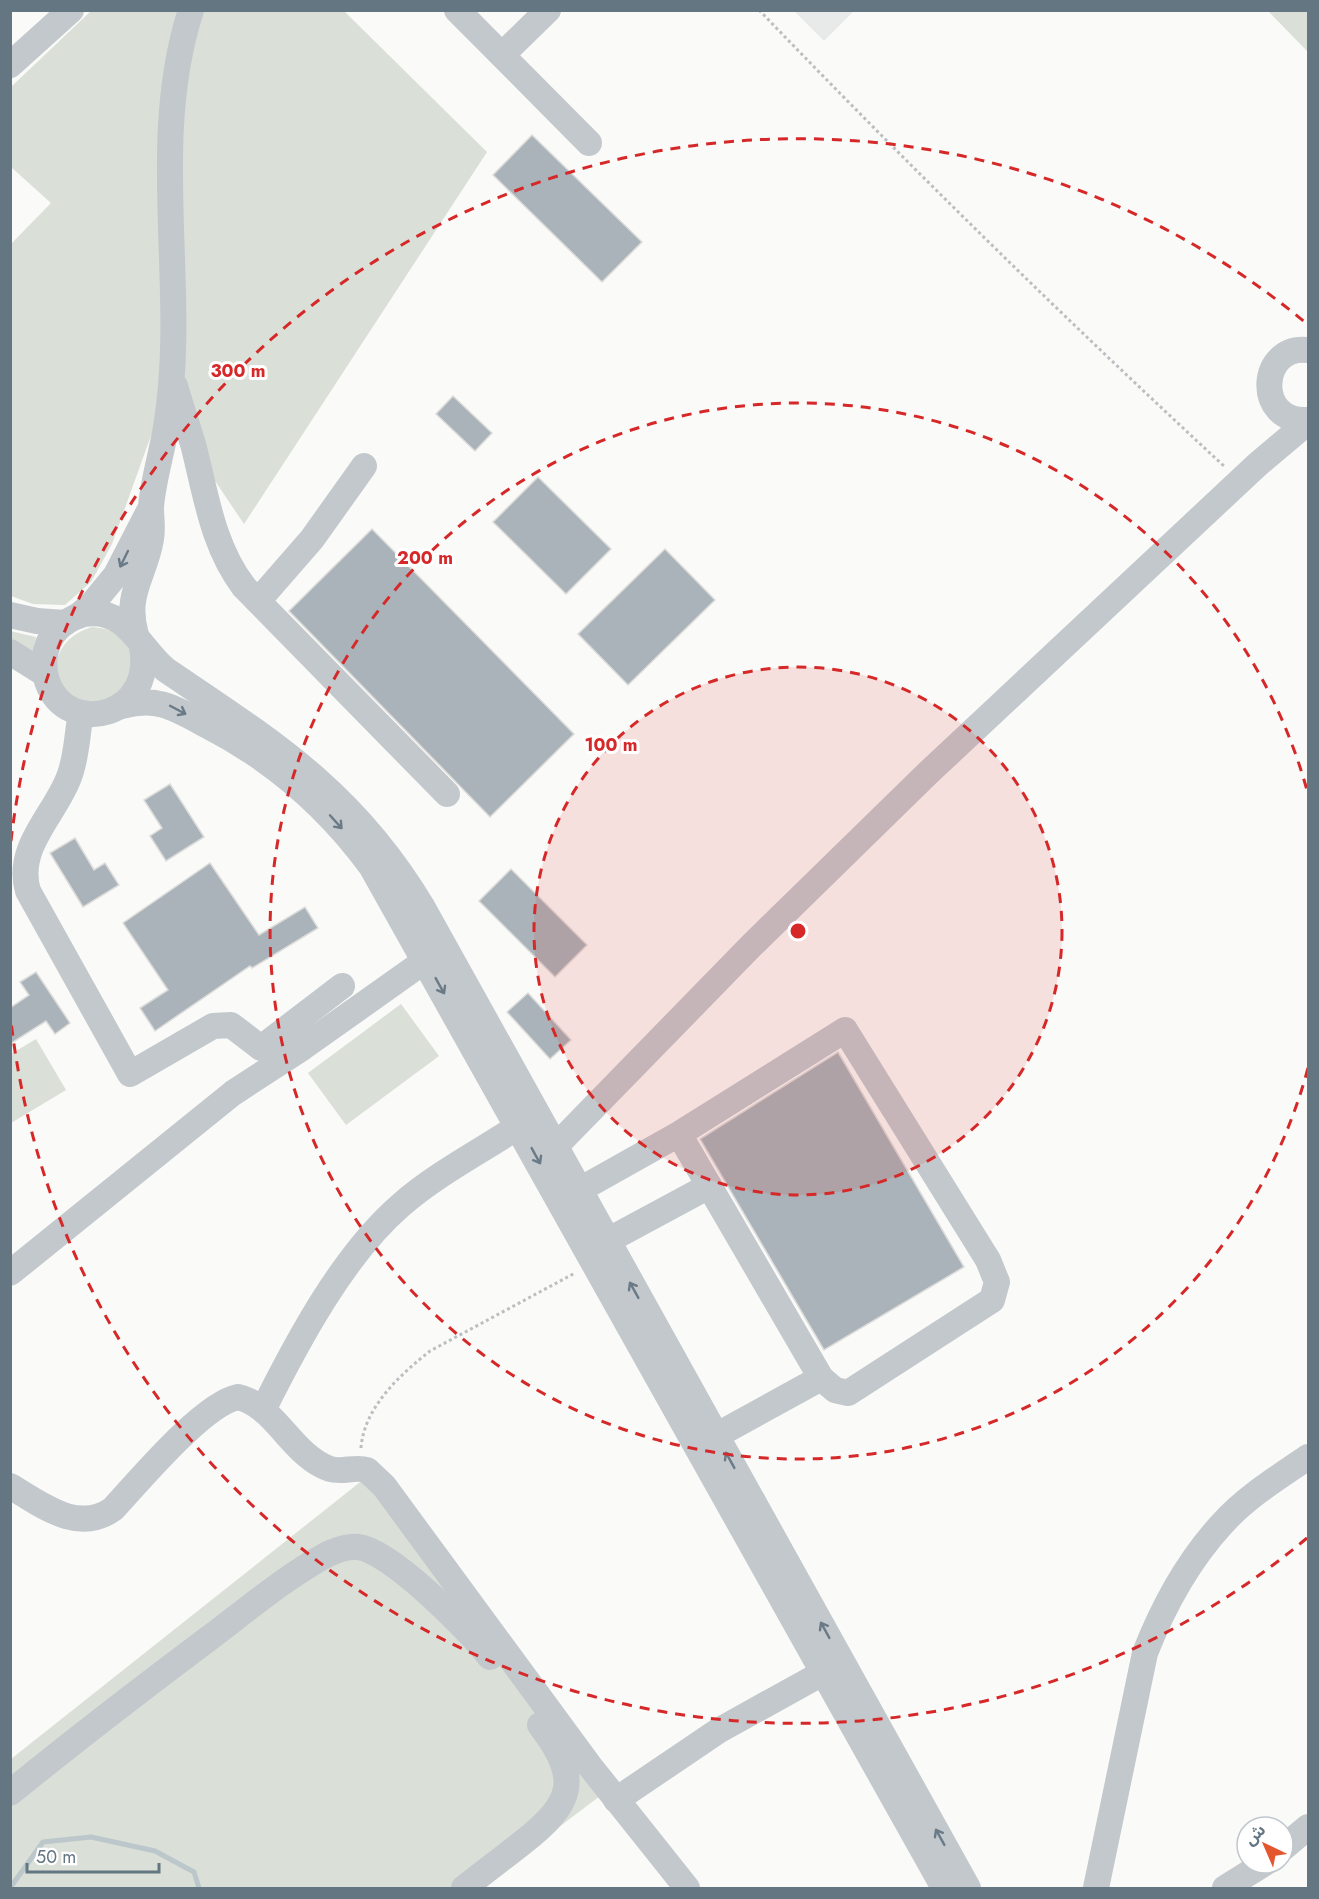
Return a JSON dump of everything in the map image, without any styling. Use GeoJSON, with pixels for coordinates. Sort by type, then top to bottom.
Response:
{"type":"FeatureCollection","features":[{"type":"Feature","properties":{"kind":"street"},"geometry":{"type":"LineString","coordinates":[[10,65],[71,10]]}},
{"type":"Feature","properties":{"kind":"street"},"geometry":{"type":"LineString","coordinates":[[122,706],[132,696],[142,678],[144,657],[133,623],[132,598],[151,539],[151,507],[167,424],[174,332],[170,196],[171,134],[180,56],[191,10]]}},
{"type":"Feature","properties":{"kind":"street"},"geometry":{"type":"LineString","coordinates":[[502,55],[548,10]]}},
{"type":"Feature","properties":{"kind":"street"},"geometry":{"type":"LineString","coordinates":[[464,13],[502,55],[589,142]]}},
{"type":"Feature","properties":{"kind":"street"},"geometry":{"type":"LineString","coordinates":[[554,1148],[751,946],[928,773],[1248,473],[1277,440],[1302,420],[1272,401],[1269,378],[1281,358],[1291,352],[1308,350]]}},
{"type":"Feature","properties":{"kind":"street"},"geometry":{"type":"LineString","coordinates":[[171,374],[193,444],[211,524],[229,567],[258,601],[447,794]]}},
{"type":"Feature","properties":{"kind":"street"},"geometry":{"type":"LineString","coordinates":[[258,601],[312,539],[364,466]]}},
{"type":"Feature","properties":{"kind":"street"},"geometry":{"type":"LineString","coordinates":[[151,507],[116,575],[92,604],[54,633],[47,646],[45,674],[57,698],[81,712],[109,712],[122,706],[148,701],[171,706],[244,745],[293,780],[354,844],[387,890],[519,1126],[569,1195]]}},
{"type":"Feature","properties":{"kind":"street"},"geometry":{"type":"LineString","coordinates":[[10,615],[37,621],[72,619],[91,613],[110,616],[127,625],[166,670],[310,771],[376,838],[423,908],[554,1148],[569,1195],[597,1252],[707,1441],[833,1667],[968,1888]]}},
{"type":"Feature","properties":{"kind":"street"},"geometry":{"type":"LineString","coordinates":[[10,652],[45,674]]}},
{"type":"Feature","properties":{"kind":"street"},"geometry":{"type":"LineString","coordinates":[[81,712],[70,774],[58,801],[28,852],[25,879],[28,891],[130,1074],[213,1026],[231,1025],[261,1048],[342,986]]}},
{"type":"Feature","properties":{"kind":"street"},"geometry":{"type":"LineString","coordinates":[[10,1274],[233,1093],[321,1035],[426,960]]}},
{"type":"Feature","properties":{"kind":"street"},"geometry":{"type":"LineString","coordinates":[[569,1195],[679,1134],[845,1030],[988,1260],[997,1282],[992,1300],[848,1394],[835,1389],[821,1378],[679,1134]]}},
{"type":"Feature","properties":{"kind":"street"},"geometry":{"type":"LineString","coordinates":[[263,1410],[287,1361],[313,1318],[380,1224],[422,1189],[519,1126]]}},
{"type":"Feature","properties":{"kind":"street"},"geometry":{"type":"LineString","coordinates":[[597,1252],[709,1186]]}},
{"type":"Feature","properties":{"kind":"street"},"geometry":{"type":"LineString","coordinates":[[707,1441],[821,1378]]}},
{"type":"Feature","properties":{"kind":"street"},"geometry":{"type":"LineString","coordinates":[[10,1486],[59,1513],[81,1520],[92,1520],[113,1509],[154,1465],[218,1406],[238,1396],[263,1410],[286,1437],[320,1464],[331,1470],[360,1468],[373,1473],[616,1800],[687,1888]]}},
{"type":"Feature","properties":{"kind":"street"},"geometry":{"type":"LineString","coordinates":[[1096,1888],[1145,1653],[1159,1618],[1199,1552],[1223,1523],[1256,1494],[1308,1456]]}},
{"type":"Feature","properties":{"kind":"street"},"geometry":{"type":"LineString","coordinates":[[10,1793],[186,1656],[315,1562],[347,1547],[369,1549],[401,1571],[469,1633],[547,1734],[563,1763],[566,1775],[564,1798],[552,1819],[464,1888]]}},
{"type":"Feature","properties":{"kind":"street"},"geometry":{"type":"LineString","coordinates":[[616,1800],[718,1731],[833,1667]]}},
{"type":"Feature","properties":{"kind":"street"},"geometry":{"type":"LineString","coordinates":[[833,1667],[944,1888]]}},
{"type":"Feature","properties":{"kind":"street"},"geometry":{"type":"LineString","coordinates":[[1295,1838],[1308,1827]]}},
{"type":"Feature","properties":{"kind":"street"},"geometry":{"type":"LineString","coordinates":[[1225,1888],[1246,1875]]}},
{"type":"Feature","properties":{"kind":"path"},"geometry":{"type":"LineString","coordinates":[[759,10],[1078,332],[1248,473]]}},
{"type":"Feature","properties":{"kind":"path"},"geometry":{"type":"LineString","coordinates":[[360,1468],[365,1428],[383,1396],[413,1365],[430,1351],[597,1252]]}},
{"type":"Feature","properties":{"kind":"shaded area"},"geometry":{"type":"Polygon","coordinates":[[[92,10],[344,11],[487,152],[244,524],[195,451],[166,394],[112,544],[91,582],[65,605],[33,604],[11,596],[11,244],[51,203],[11,167],[11,87],[92,10]]]}},
{"type":"Feature","properties":{"kind":"shaded area"},"geometry":{"type":"Polygon","coordinates":[[[794,11],[854,11],[824,41],[794,11]]]}},
{"type":"Feature","properties":{"kind":"shaded area"},"geometry":{"type":"Polygon","coordinates":[[[1268,11],[1308,11],[1308,52],[1268,11]]]}},
{"type":"Feature","properties":{"kind":"shaded area"},"geometry":{"type":"Polygon","coordinates":[[[92,627],[114,632],[126,642],[134,678],[100,706],[69,695],[61,684],[57,670],[57,661],[64,646],[76,634],[92,627]]]}},
{"type":"Feature","properties":{"kind":"shaded area"},"geometry":{"type":"Polygon","coordinates":[[[10,631],[36,637],[32,654],[11,643],[10,631]]]}},
{"type":"Feature","properties":{"kind":"shaded area"},"geometry":{"type":"Polygon","coordinates":[[[401,1004],[439,1056],[346,1125],[308,1073],[401,1004]]]}},
{"type":"Feature","properties":{"kind":"shaded area"},"geometry":{"type":"Polygon","coordinates":[[[36,1039],[66,1090],[11,1123],[11,1054],[36,1039]]]}},
{"type":"Feature","properties":{"kind":"shaded area"},"geometry":{"type":"Polygon","coordinates":[[[364,1479],[604,1793],[478,1888],[11,1888],[11,1759],[364,1479]]]}},
{"type":"Feature","properties":{"kind":"building"},"geometry":{"type":"Polygon","coordinates":[[[532,135],[642,242],[602,282],[493,175],[532,135]]]}},
{"type":"Feature","properties":{"kind":"building"},"geometry":{"type":"Polygon","coordinates":[[[453,396],[492,433],[475,451],[436,414],[453,396]]]}},
{"type":"Feature","properties":{"kind":"building"},"geometry":{"type":"Polygon","coordinates":[[[538,477],[611,549],[566,594],[493,522],[538,477]]]}},
{"type":"Feature","properties":{"kind":"building"},"geometry":{"type":"Polygon","coordinates":[[[372,529],[574,734],[490,817],[289,611],[372,529]]]}},
{"type":"Feature","properties":{"kind":"building"},"geometry":{"type":"Polygon","coordinates":[[[665,549],[715,600],[628,685],[578,634],[665,549]]]}},
{"type":"Feature","properties":{"kind":"building"},"geometry":{"type":"Polygon","coordinates":[[[170,784],[204,837],[166,861],[150,836],[162,828],[144,800],[170,784]]]}},
{"type":"Feature","properties":{"kind":"building"},"geometry":{"type":"Polygon","coordinates":[[[75,838],[94,870],[105,863],[119,885],[83,907],[50,853],[75,838]]]}},
{"type":"Feature","properties":{"kind":"building"},"geometry":{"type":"Polygon","coordinates":[[[210,863],[259,935],[305,907],[318,928],[252,968],[250,966],[155,1031],[140,1008],[168,990],[123,923],[210,863]]]}},
{"type":"Feature","properties":{"kind":"building"},"geometry":{"type":"Polygon","coordinates":[[[511,869],[587,945],[555,977],[479,901],[511,869]]]}},
{"type":"Feature","properties":{"kind":"building"},"geometry":{"type":"Polygon","coordinates":[[[36,972],[70,1023],[55,1034],[46,1021],[10,1044],[10,1008],[29,995],[20,982],[36,972]]]}},
{"type":"Feature","properties":{"kind":"building"},"geometry":{"type":"Polygon","coordinates":[[[528,993],[571,1040],[550,1059],[507,1012],[528,993]]]}},
{"type":"Feature","properties":{"kind":"building"},"geometry":{"type":"Polygon","coordinates":[[[838,1052],[964,1267],[824,1350],[700,1139],[838,1052]]]}},
{"type":"Feature","properties":{"kind":"waterway"},"geometry":{"type":"LineString","coordinates":[[10,1888],[43,1842],[91,1837],[155,1851],[194,1872],[199,1888]]}}]}
